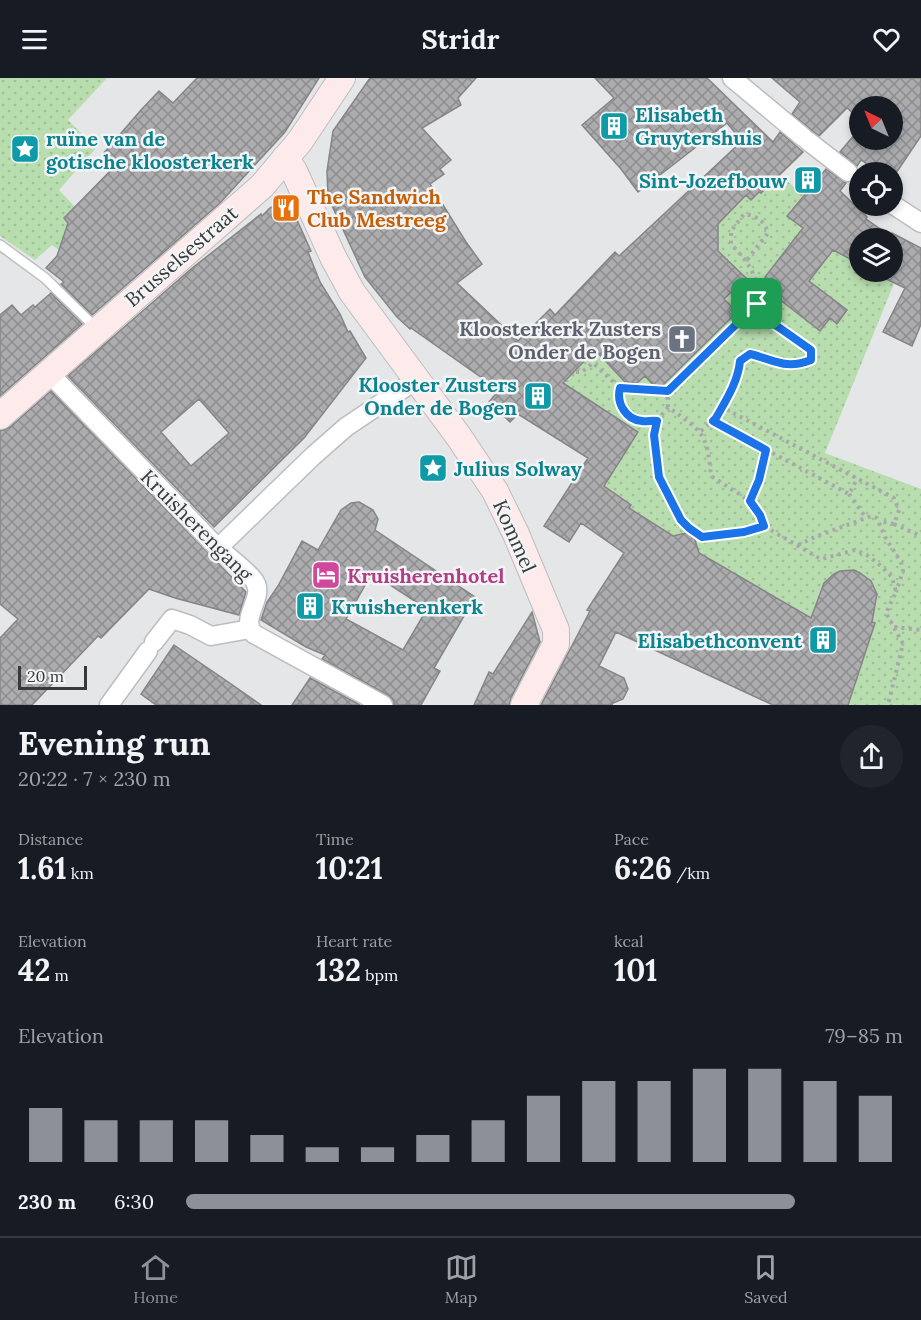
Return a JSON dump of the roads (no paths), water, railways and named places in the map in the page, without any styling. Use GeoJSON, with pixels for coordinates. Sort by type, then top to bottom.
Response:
{"type":"FeatureCollection","features":[{"type":"Feature","properties":{"kind":"street","name":"Brusselsestraat"},"geometry":{"type":"LineString","coordinates":[[0,417],[97,329],[262,186],[312,124],[342,78]]}},
{"type":"Feature","properties":{"kind":"street"},"geometry":{"type":"LineString","coordinates":[[732,78],[849,173]]}},
{"type":"Feature","properties":{"kind":"street","name":"Kommel"},"geometry":{"type":"LineString","coordinates":[[285,158],[294,171],[344,279],[360,305],[495,491],[516,534],[556,630],[556,644],[524,705]]}},
{"type":"Feature","properties":{"kind":"street"},"geometry":{"type":"LineString","coordinates":[[903,211],[921,223]]}},
{"type":"Feature","properties":{"kind":"street","name":"Kruisherengang"},"geometry":{"type":"LineString","coordinates":[[49,373],[218,548],[255,580],[258,592],[248,621],[250,629]]}},
{"type":"Feature","properties":{"kind":"street"},"geometry":{"type":"LineString","coordinates":[[218,548],[346,427],[416,380]]}},
{"type":"Feature","properties":{"kind":"street"},"geometry":{"type":"LineString","coordinates":[[110,705],[172,619],[211,636],[250,629],[254,634],[383,705]]}},
{"type":"Feature","properties":{"kind":"lane"},"geometry":{"type":"LineString","coordinates":[[0,245],[45,278],[97,329]]}},
{"type":"Feature","properties":{"kind":"place","name":"Elisabeth Gruytershuis"},"geometry":{"type":"Point","coordinates":[614,126]}},
{"type":"Feature","properties":{"kind":"place","name":"ruïne van de gotische kloosterkerk"},"geometry":{"type":"Point","coordinates":[25,149]}},
{"type":"Feature","properties":{"kind":"place","name":"Sint-Jozefbouw"},"geometry":{"type":"Point","coordinates":[808,180]}},
{"type":"Feature","properties":{"kind":"place","name":"The Sandwich Club Mestreeg"},"geometry":{"type":"Point","coordinates":[286,208]}},
{"type":"Feature","properties":{"kind":"place","name":"Kloosterkerk Zusters Onder de Bogen"},"geometry":{"type":"Point","coordinates":[682,339]}},
{"type":"Feature","properties":{"kind":"place","name":"Klooster Zusters Onder de Bogen"},"geometry":{"type":"Point","coordinates":[538,396]}},
{"type":"Feature","properties":{"kind":"place","name":"Julius Solway"},"geometry":{"type":"Point","coordinates":[433,468]}},
{"type":"Feature","properties":{"kind":"place","name":"Kruisherenhotel"},"geometry":{"type":"Point","coordinates":[326,575]}},
{"type":"Feature","properties":{"kind":"place","name":"Kruisherenkerk"},"geometry":{"type":"Point","coordinates":[310,606]}},
{"type":"Feature","properties":{"kind":"place","name":"Elisabethconvent"},"geometry":{"type":"Point","coordinates":[823,640]}}]}
